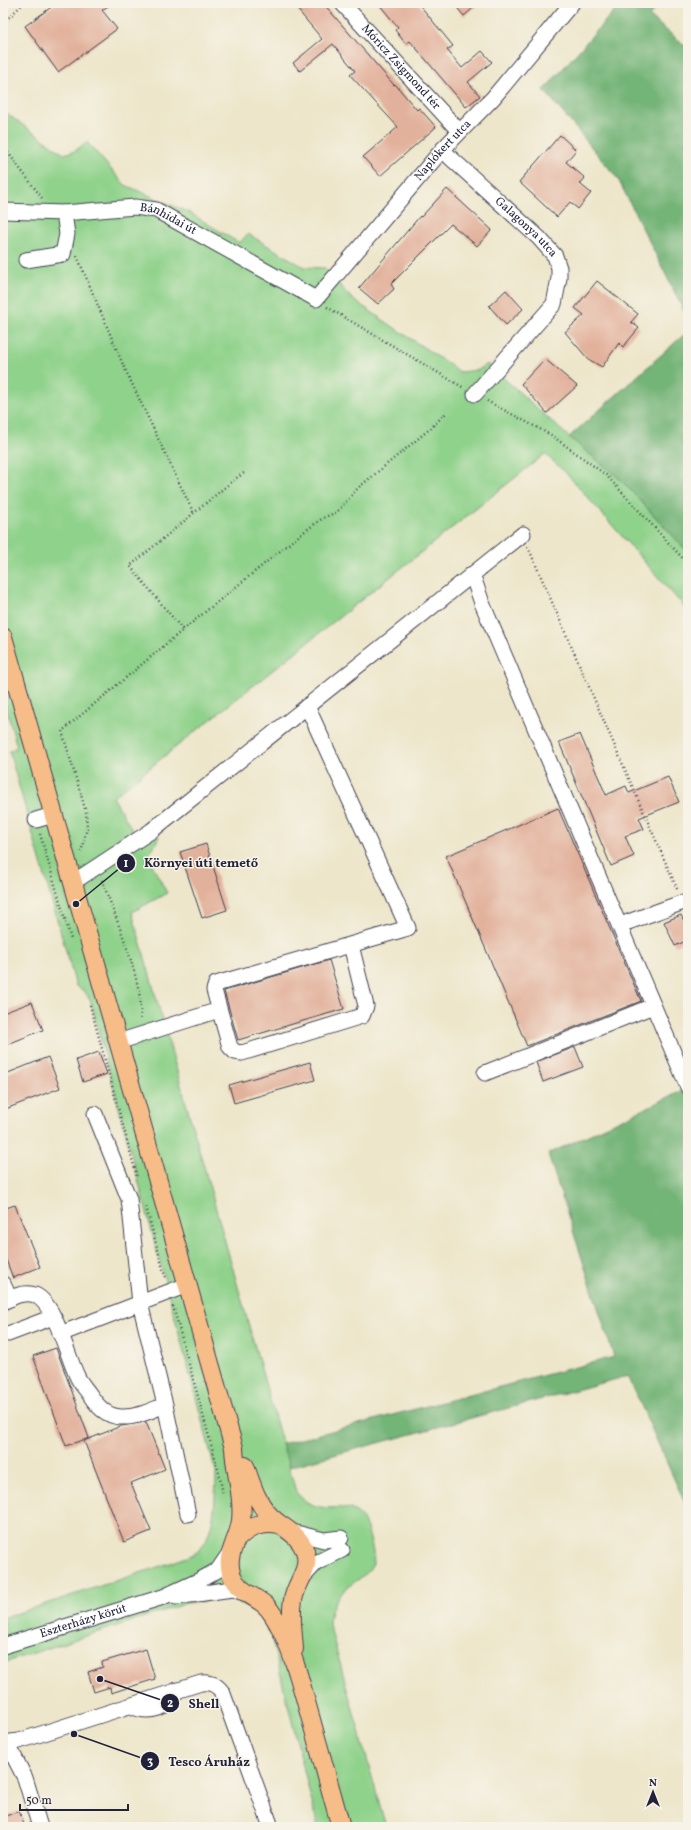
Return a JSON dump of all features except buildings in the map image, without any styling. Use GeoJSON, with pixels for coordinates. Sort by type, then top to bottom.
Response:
{"type":"FeatureCollection","features":[{"type":"Feature","properties":{"kind":"main road"},"geometry":{"type":"LineString","coordinates":[[3,637],[32,740],[45,818],[72,884],[234,1448],[242,1504],[240,1528],[233,1546],[229,1563],[232,1575],[238,1586],[247,1594],[266,1605],[284,1637],[297,1668],[341,1827]]}},
{"type":"Feature","properties":{"kind":"main road"},"geometry":{"type":"LineString","coordinates":[[234,1448],[243,1460],[251,1485],[262,1506],[270,1517],[286,1528],[300,1541],[305,1552],[306,1564],[301,1582],[293,1599],[292,1614],[297,1668]]}},
{"type":"Feature","properties":{"kind":"main road"},"geometry":{"type":"LineString","coordinates":[[233,1546],[244,1531],[256,1525],[268,1523],[286,1528]]}},
{"type":"Feature","properties":{"kind":"main road"},"geometry":{"type":"LineString","coordinates":[[247,1594],[257,1599],[279,1599],[289,1594],[301,1582]]}},
{"type":"Feature","properties":{"kind":"street","name":"Móricz Zsigmond tér"},"geometry":{"type":"LineString","coordinates":[[342,3],[459,131]]}},
{"type":"Feature","properties":{"kind":"street","name":"Naplókert utca"},"geometry":{"type":"LineString","coordinates":[[316,299],[442,150],[493,98],[572,3]]}},
{"type":"Feature","properties":{"kind":"street","name":"Galagonya utca"},"geometry":{"type":"LineString","coordinates":[[442,150],[539,238],[555,256],[559,268],[558,290],[554,304],[475,394]]}},
{"type":"Feature","properties":{"kind":"street","name":"Bánhidai út"},"geometry":{"type":"LineString","coordinates":[[3,211],[58,213],[121,207],[156,210],[316,299]]}},
{"type":"Feature","properties":{"kind":"street"},"geometry":{"type":"LineString","coordinates":[[26,260],[63,254],[67,234],[58,213]]}},
{"type":"Feature","properties":{"kind":"street"},"geometry":{"type":"LineString","coordinates":[[72,884],[151,831],[522,534]]}},
{"type":"Feature","properties":{"kind":"street"},"geometry":{"type":"LineString","coordinates":[[472,574],[485,610],[688,1087]]}},
{"type":"Feature","properties":{"kind":"street"},"geometry":{"type":"LineString","coordinates":[[307,706],[408,928],[351,944],[216,984],[214,990],[230,1047],[235,1052],[242,1053],[362,1016],[366,1006],[351,944]]}},
{"type":"Feature","properties":{"kind":"street"},"geometry":{"type":"LineString","coordinates":[[620,925],[682,903]]}},
{"type":"Feature","properties":{"kind":"street"},"geometry":{"type":"LineString","coordinates":[[486,1073],[653,1006]]}},
{"type":"Feature","properties":{"kind":"street"},"geometry":{"type":"LineString","coordinates":[[118,1042],[219,1010]]}},
{"type":"Feature","properties":{"kind":"street"},"geometry":{"type":"LineString","coordinates":[[95,1114],[129,1199],[140,1303],[165,1405],[188,1514]]}},
{"type":"Feature","properties":{"kind":"street"},"geometry":{"type":"LineString","coordinates":[[3,1284],[6,1300],[20,1295],[35,1296],[46,1303],[78,1377],[100,1409],[111,1414],[126,1416],[165,1405]]}},
{"type":"Feature","properties":{"kind":"street"},"geometry":{"type":"LineString","coordinates":[[60,1334],[187,1284]]}},
{"type":"Feature","properties":{"kind":"street"},"geometry":{"type":"LineString","coordinates":[[8,1334],[53,1317]]}},
{"type":"Feature","properties":{"kind":"street"},"geometry":{"type":"LineString","coordinates":[[286,1528],[342,1544],[316,1564],[301,1582]]}},
{"type":"Feature","properties":{"kind":"street","name":"Eszterházy körút"},"geometry":{"type":"LineString","coordinates":[[3,1646],[163,1597],[218,1570],[227,1559],[233,1546]]}},
{"type":"Feature","properties":{"kind":"street","name":"Eszterházy körút"},"geometry":{"type":"LineString","coordinates":[[163,1597],[174,1598],[234,1589],[247,1594]]}},
{"type":"Feature","properties":{"kind":"street"},"geometry":{"type":"LineString","coordinates":[[40,1827],[24,1778],[5,1743],[31,1738],[131,1706],[140,1710],[153,1710],[165,1706],[174,1694],[207,1682],[216,1685],[220,1689],[255,1778],[271,1827]]}},
{"type":"Feature","properties":{"kind":"path"},"geometry":{"type":"LineString","coordinates":[[3,23],[24,3]]}},
{"type":"Feature","properties":{"kind":"path"},"geometry":{"type":"LineString","coordinates":[[3,146],[58,213]]}},
{"type":"Feature","properties":{"kind":"path"},"geometry":{"type":"LineString","coordinates":[[67,234],[124,368],[194,514]]}},
{"type":"Feature","properties":{"kind":"path"},"geometry":{"type":"LineString","coordinates":[[316,299],[475,394],[551,434],[606,475],[688,564]]}},
{"type":"Feature","properties":{"kind":"path"},"geometry":{"type":"LineString","coordinates":[[81,854],[87,828],[86,812],[62,731],[301,534],[323,518],[337,512],[358,488],[431,428],[447,412]]}},
{"type":"Feature","properties":{"kind":"path"},"geometry":{"type":"LineString","coordinates":[[183,630],[130,566],[244,473]]}},
{"type":"Feature","properties":{"kind":"path"},"geometry":{"type":"LineString","coordinates":[[522,534],[677,886],[682,903]]}},
{"type":"Feature","properties":{"kind":"path"},"geometry":{"type":"LineString","coordinates":[[97,867],[132,966],[140,997],[142,1015],[137,1037]]}},
{"type":"Feature","properties":{"kind":"green space"},"geometry":{"type":"Polygon","coordinates":[[[621,3],[660,3],[649,16],[688,48],[688,319],[618,179],[544,90],[621,3]]]}},
{"type":"Feature","properties":{"kind":"green space"},"geometry":{"type":"Polygon","coordinates":[[[3,111],[64,154],[75,151],[87,142],[125,185],[190,213],[239,243],[248,234],[304,267],[325,268],[352,299],[460,372],[478,370],[488,364],[569,437],[621,480],[688,552],[688,611],[566,473],[545,454],[113,797],[134,833],[150,822],[159,837],[148,857],[167,893],[132,912],[296,1492],[306,1501],[317,1506],[352,1510],[359,1515],[365,1524],[370,1539],[374,1560],[372,1566],[368,1572],[347,1588],[334,1603],[329,1624],[386,1827],[318,1827],[271,1636],[260,1617],[250,1608],[240,1603],[229,1600],[212,1600],[187,1603],[3,1663],[3,1618],[196,1553],[204,1544],[211,1525],[215,1503],[216,1473],[90,999],[84,991],[76,986],[9,751],[17,747],[3,697],[3,111]]]}},
{"type":"Feature","properties":{"kind":"green space"},"geometry":{"type":"Polygon","coordinates":[[[688,331],[688,552],[621,480],[569,437],[688,331]]]}},
{"type":"Feature","properties":{"kind":"green space"},"geometry":{"type":"Polygon","coordinates":[[[688,1088],[688,1510],[628,1376],[289,1467],[282,1444],[614,1357],[548,1154],[688,1088]]]}},
{"type":"Feature","properties":{"kind":"place","name":"Környei úti temető"},"geometry":{"type":"Point","coordinates":[76,904]}},
{"type":"Feature","properties":{"kind":"place","name":"Shell"},"geometry":{"type":"Point","coordinates":[100,1679]}},
{"type":"Feature","properties":{"kind":"place","name":"Tesco Áruház"},"geometry":{"type":"Point","coordinates":[74,1734]}}]}
